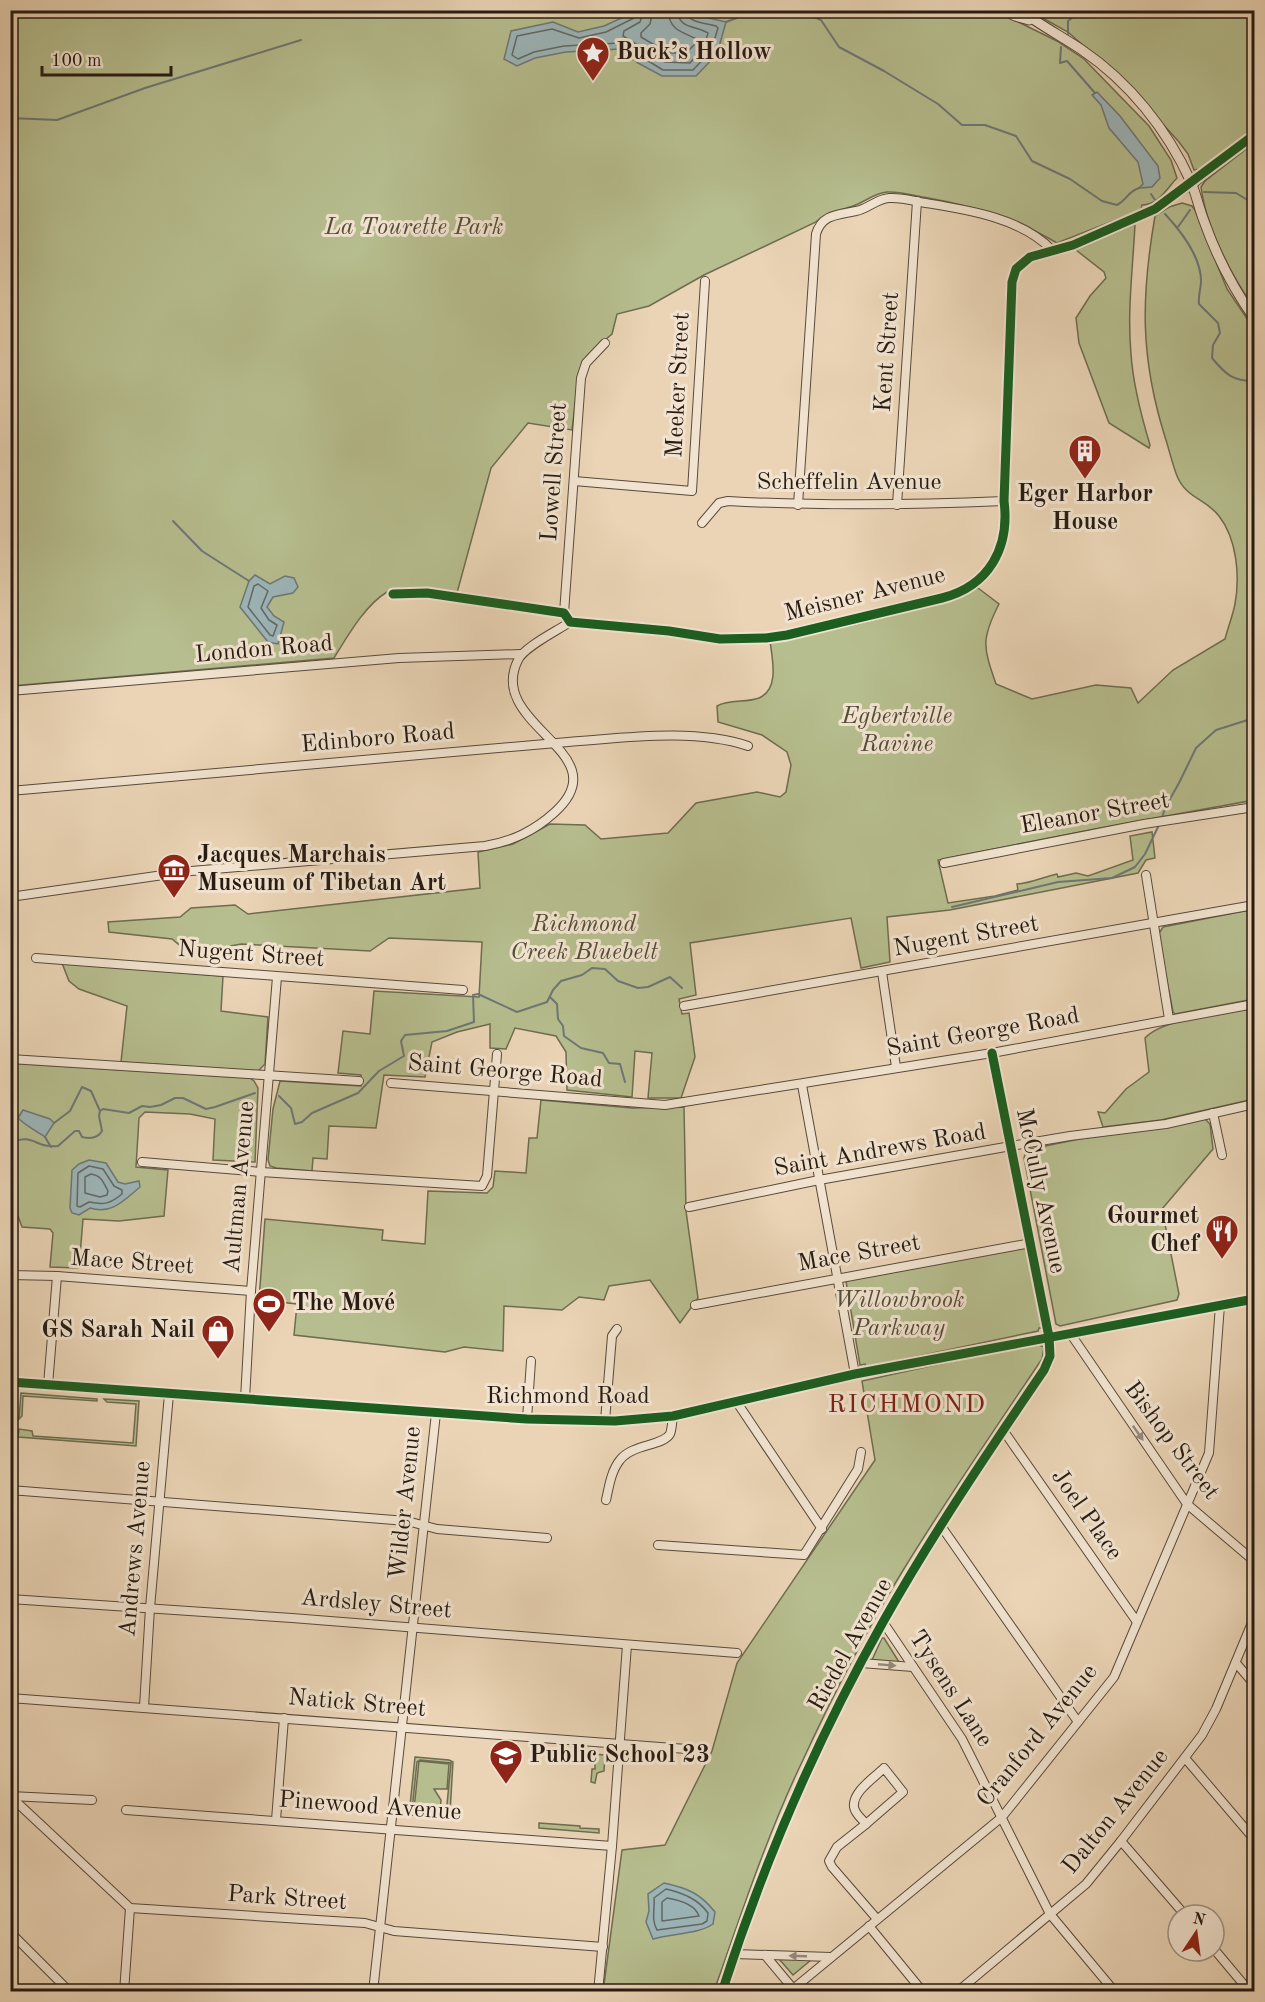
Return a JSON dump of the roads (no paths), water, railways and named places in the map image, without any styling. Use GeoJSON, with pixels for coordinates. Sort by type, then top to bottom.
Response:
{"type":"FeatureCollection","features":[{"type":"Feature","properties":{"kind":"street"},"geometry":{"type":"LineString","coordinates":[[1004,10],[1015,16],[1034,21]]}},
{"type":"Feature","properties":{"kind":"street"},"geometry":{"type":"LineString","coordinates":[[1020,10],[1083,50],[1120,81],[1151,115],[1166,136],[1192,184],[1214,246],[1240,297],[1254,318]]}},
{"type":"Feature","properties":{"kind":"street"},"geometry":{"type":"LineString","coordinates":[[1192,184],[1254,135]]}},
{"type":"Feature","properties":{"kind":"street","name":"Meisner Avenue"},"geometry":{"type":"LineString","coordinates":[[570,622],[669,631],[720,639],[766,638],[949,596],[977,580],[997,555],[1005,529],[1004,501],[1013,275],[1016,269],[1030,257],[1073,245],[1144,215],[1192,184]]}},
{"type":"Feature","properties":{"kind":"street"},"geometry":{"type":"LineString","coordinates":[[798,505],[816,234],[821,223],[837,214],[855,212],[886,198],[897,198],[959,208],[1004,221],[1037,236],[1052,250]]}},
{"type":"Feature","properties":{"kind":"street","name":"Kent Street"},"geometry":{"type":"LineString","coordinates":[[897,505],[917,201]]}},
{"type":"Feature","properties":{"kind":"street","name":"Meeker Street"},"geometry":{"type":"LineString","coordinates":[[574,481],[692,491],[705,281]]}},
{"type":"Feature","properties":{"kind":"street","name":"Lowell Street"},"geometry":{"type":"LineString","coordinates":[[564,613],[581,378],[586,363],[605,343]]}},
{"type":"Feature","properties":{"kind":"street","name":"Scheffelin Avenue"},"geometry":{"type":"LineString","coordinates":[[702,523],[719,503],[728,501],[798,505],[897,505],[1004,501]]}},
{"type":"Feature","properties":{"kind":"street"},"geometry":{"type":"LineString","coordinates":[[10,897],[191,871],[494,844],[517,838],[544,822],[567,799],[572,782],[572,772],[565,754],[522,711],[517,701],[513,680],[521,654],[570,622],[564,613],[427,593],[393,594]]}},
{"type":"Feature","properties":{"kind":"street","name":"London Road"},"geometry":{"type":"LineString","coordinates":[[10,691],[388,659],[521,654]]}},
{"type":"Feature","properties":{"kind":"street","name":"Edinboro Road"},"geometry":{"type":"LineString","coordinates":[[10,791],[656,736],[724,739],[748,746]]}},
{"type":"Feature","properties":{"kind":"street","name":"Eleanor Street"},"geometry":{"type":"LineString","coordinates":[[944,863],[1144,824],[1254,807]]}},
{"type":"Feature","properties":{"kind":"street"},"geometry":{"type":"LineString","coordinates":[[1146,875],[1169,1019]]}},
{"type":"Feature","properties":{"kind":"street","name":"Nugent Street"},"geometry":{"type":"LineString","coordinates":[[684,1006],[1254,905]]}},
{"type":"Feature","properties":{"kind":"street","name":"Nugent Street"},"geometry":{"type":"LineString","coordinates":[[36,958],[463,990]]}},
{"type":"Feature","properties":{"kind":"street"},"geometry":{"type":"LineString","coordinates":[[882,972],[896,1068]]}},
{"type":"Feature","properties":{"kind":"street","name":"Aultman Avenue"},"geometry":{"type":"LineString","coordinates":[[245,1400],[251,1291],[277,977]]}},
{"type":"Feature","properties":{"kind":"street","name":"Saint George Road"},"geometry":{"type":"LineString","coordinates":[[391,1083],[665,1105],[992,1053],[1254,1004]]}},
{"type":"Feature","properties":{"kind":"street","name":"McCully Avenue"},"geometry":{"type":"LineString","coordinates":[[992,1053],[1048,1337]]}},
{"type":"Feature","properties":{"kind":"street"},"geometry":{"type":"LineString","coordinates":[[142,1162],[478,1186],[484,1184],[487,1176],[497,1054]]}},
{"type":"Feature","properties":{"kind":"street"},"geometry":{"type":"LineString","coordinates":[[10,1059],[359,1081]]}},
{"type":"Feature","properties":{"kind":"street"},"geometry":{"type":"LineString","coordinates":[[802,1084],[855,1374]]}},
{"type":"Feature","properties":{"kind":"street","name":"Saint Andrews Road"},"geometry":{"type":"LineString","coordinates":[[689,1207],[819,1180],[1011,1146],[1166,1124],[1254,1104]]}},
{"type":"Feature","properties":{"kind":"street"},"geometry":{"type":"LineString","coordinates":[[1213,1113],[1222,1155]]}},
{"type":"Feature","properties":{"kind":"street","name":"Mace Street"},"geometry":{"type":"LineString","coordinates":[[695,1305],[1031,1243]]}},
{"type":"Feature","properties":{"kind":"street","name":"Mace Street"},"geometry":{"type":"LineString","coordinates":[[10,1275],[57,1276],[251,1291]]}},
{"type":"Feature","properties":{"kind":"street"},"geometry":{"type":"LineString","coordinates":[[48,1385],[57,1276]]}},
{"type":"Feature","properties":{"kind":"street","name":"Richmond Road"},"geometry":{"type":"LineString","coordinates":[[11,1383],[527,1419],[605,1421],[673,1416],[855,1374],[1251,1300],[1254,1291]]}},
{"type":"Feature","properties":{"kind":"street","name":"Cranford Avenue"},"geometry":{"type":"LineString","coordinates":[[795,1990],[831,1957],[1002,1817],[1114,1677],[1209,1453],[1220,1305]]}},
{"type":"Feature","properties":{"kind":"street"},"geometry":{"type":"LineString","coordinates":[[605,1421],[612,1336],[617,1329]]}},
{"type":"Feature","properties":{"kind":"street","name":"Bishop Street"},"geometry":{"type":"LineString","coordinates":[[1070,1333],[1187,1504],[1254,1561]]}},
{"type":"Feature","properties":{"kind":"street","name":"Riedel Avenue"},"geometry":{"type":"LineString","coordinates":[[722,1992],[776,1841],[831,1721],[883,1622],[941,1526],[1047,1363],[1050,1352],[1048,1337]]}},
{"type":"Feature","properties":{"kind":"street"},"geometry":{"type":"LineString","coordinates":[[527,1419],[531,1361]]}},
{"type":"Feature","properties":{"kind":"street"},"geometry":{"type":"LineString","coordinates":[[10,1407],[11,1383]]}},
{"type":"Feature","properties":{"kind":"street","name":"Andrews Avenue"},"geometry":{"type":"LineString","coordinates":[[144,1707],[150,1608],[169,1394]]}},
{"type":"Feature","properties":{"kind":"street"},"geometry":{"type":"LineString","coordinates":[[736,1401],[822,1529]]}},
{"type":"Feature","properties":{"kind":"street","name":"Wilder Avenue"},"geometry":{"type":"LineString","coordinates":[[373,1992],[436,1413]]}},
{"type":"Feature","properties":{"kind":"street"},"geometry":{"type":"LineString","coordinates":[[606,1500],[615,1468],[621,1458],[638,1447],[665,1440],[671,1431],[673,1416]]}},
{"type":"Feature","properties":{"kind":"street","name":"Joel Place"},"geometry":{"type":"LineString","coordinates":[[1003,1430],[1137,1622]]}},
{"type":"Feature","properties":{"kind":"street"},"geometry":{"type":"LineString","coordinates":[[658,1545],[804,1555],[858,1469],[861,1452]]}},
{"type":"Feature","properties":{"kind":"street"},"geometry":{"type":"LineString","coordinates":[[10,1490],[407,1521],[437,1529],[547,1538]]}},
{"type":"Feature","properties":{"kind":"street"},"geometry":{"type":"LineString","coordinates":[[941,1526],[1078,1722]]}},
{"type":"Feature","properties":{"kind":"street","name":"Ardsley Street"},"geometry":{"type":"LineString","coordinates":[[10,1599],[737,1653]]}},
{"type":"Feature","properties":{"kind":"street","name":"Dalton Avenue"},"geometry":{"type":"LineString","coordinates":[[957,1992],[1086,1884],[1121,1841],[1202,1735],[1236,1664],[1254,1618]]}},
{"type":"Feature","properties":{"kind":"street","name":"Tysens Lane"},"geometry":{"type":"LineString","coordinates":[[883,1622],[962,1739],[1050,1914],[1115,1992]]}},
{"type":"Feature","properties":{"kind":"street"},"geometry":{"type":"LineString","coordinates":[[598,1992],[627,1645]]}},
{"type":"Feature","properties":{"kind":"street"},"geometry":{"type":"LineString","coordinates":[[861,1663],[913,1667]]}},
{"type":"Feature","properties":{"kind":"street"},"geometry":{"type":"LineString","coordinates":[[1236,1664],[1254,1684]]}},
{"type":"Feature","properties":{"kind":"street","name":"Natick Street"},"geometry":{"type":"LineString","coordinates":[[10,1698],[700,1750]]}},
{"type":"Feature","properties":{"kind":"street"},"geometry":{"type":"LineString","coordinates":[[276,1820],[284,1718]]}},
{"type":"Feature","properties":{"kind":"street"},"geometry":{"type":"LineString","coordinates":[[1185,1758],[1254,1839]]}},
{"type":"Feature","properties":{"kind":"street"},"geometry":{"type":"LineString","coordinates":[[866,1824],[856,1812],[854,1802],[858,1793],[884,1768],[903,1792],[866,1824],[837,1847],[830,1860],[832,1867],[877,1919]]}},
{"type":"Feature","properties":{"kind":"street"},"geometry":{"type":"LineString","coordinates":[[10,1796],[92,1800]]}},
{"type":"Feature","properties":{"kind":"street"},"geometry":{"type":"LineString","coordinates":[[10,1796],[130,1908],[124,1992]]}},
{"type":"Feature","properties":{"kind":"street","name":"Pinewood Avenue"},"geometry":{"type":"LineString","coordinates":[[126,1810],[612,1845]]}},
{"type":"Feature","properties":{"kind":"street"},"geometry":{"type":"LineString","coordinates":[[1121,1841],[1175,1903]]}},
{"type":"Feature","properties":{"kind":"street","name":"Park Street"},"geometry":{"type":"LineString","coordinates":[[130,1908],[365,1923],[394,1931],[603,1947]]}},
{"type":"Feature","properties":{"kind":"street"},"geometry":{"type":"LineString","coordinates":[[869,1926],[923,1992]]}},
{"type":"Feature","properties":{"kind":"street"},"geometry":{"type":"LineString","coordinates":[[10,1932],[70,1992]]}},
{"type":"Feature","properties":{"kind":"street"},"geometry":{"type":"LineString","coordinates":[[734,1954],[831,1957]]}},
{"type":"Feature","properties":{"kind":"street"},"geometry":{"type":"LineString","coordinates":[[765,1955],[795,1990]]}},
{"type":"Feature","properties":{"kind":"street"},"geometry":{"type":"LineString","coordinates":[[1226,1963],[1250,1992]]}},
{"type":"Feature","properties":{"kind":"water"},"geometry":{"type":"Polygon","coordinates":[[[639,10],[679,11],[726,22],[717,54],[696,76],[662,76],[619,49],[566,52],[535,58],[517,66],[504,59],[511,31],[553,22],[578,32],[604,26],[639,10]]]}},
{"type":"Feature","properties":{"kind":"water"},"geometry":{"type":"Polygon","coordinates":[[[1097,92],[1120,116],[1158,166],[1160,178],[1152,187],[1139,188],[1143,184],[1138,162],[1109,128],[1101,105],[1092,95],[1097,92]]]}},
{"type":"Feature","properties":{"kind":"water"},"geometry":{"type":"Polygon","coordinates":[[[255,575],[270,584],[285,576],[294,578],[298,587],[293,593],[273,597],[267,607],[274,616],[284,622],[278,644],[268,642],[240,607],[249,581],[255,575]]]}},
{"type":"Feature","properties":{"kind":"water"},"geometry":{"type":"Polygon","coordinates":[[[23,1110],[50,1119],[54,1123],[45,1137],[18,1118],[23,1110]]]}},
{"type":"Feature","properties":{"kind":"water"},"geometry":{"type":"Polygon","coordinates":[[[89,1160],[106,1163],[118,1182],[125,1184],[139,1181],[140,1187],[111,1208],[98,1210],[90,1208],[79,1215],[72,1213],[70,1208],[72,1170],[89,1160]]]}},
{"type":"Feature","properties":{"kind":"water"},"geometry":{"type":"Polygon","coordinates":[[[664,1883],[686,1889],[704,1900],[715,1912],[713,1924],[692,1932],[653,1939],[646,1922],[649,1911],[648,1894],[664,1883]]]}},
{"type":"Feature","properties":{"kind":"waterway"},"geometry":{"type":"LineString","coordinates":[[726,22],[758,10]]}},
{"type":"Feature","properties":{"kind":"waterway"},"geometry":{"type":"LineString","coordinates":[[798,10],[821,20],[839,47],[938,104],[962,125],[985,125],[1016,136],[1032,161],[1070,179],[1102,201],[1117,205],[1139,188]]}},
{"type":"Feature","properties":{"kind":"waterway"},"geometry":{"type":"LineString","coordinates":[[1068,34],[1068,21],[1082,10]]}},
{"type":"Feature","properties":{"kind":"waterway"},"geometry":{"type":"LineString","coordinates":[[10,118],[57,120],[145,88],[301,40]]}},
{"type":"Feature","properties":{"kind":"waterway"},"geometry":{"type":"LineString","coordinates":[[1061,47],[1060,63],[1067,61],[1095,93]]}},
{"type":"Feature","properties":{"kind":"waterway"},"geometry":{"type":"LineString","coordinates":[[1204,192],[1236,193],[1254,204]]}},
{"type":"Feature","properties":{"kind":"waterway"},"geometry":{"type":"LineString","coordinates":[[1151,194],[1155,200]]}},
{"type":"Feature","properties":{"kind":"waterway"},"geometry":{"type":"LineString","coordinates":[[1178,227],[1190,210]]}},
{"type":"Feature","properties":{"kind":"waterway"},"geometry":{"type":"LineString","coordinates":[[1165,214],[1194,253],[1201,281],[1199,304],[1218,323],[1220,333],[1213,345],[1212,358],[1230,376],[1254,381]]}},
{"type":"Feature","properties":{"kind":"waterway"},"geometry":{"type":"LineString","coordinates":[[173,521],[202,551],[249,581]]}},
{"type":"Feature","properties":{"kind":"waterway"},"geometry":{"type":"LineString","coordinates":[[1161,820],[1196,748],[1216,730],[1254,718]]}},
{"type":"Feature","properties":{"kind":"waterway"},"geometry":{"type":"LineString","coordinates":[[952,907],[1058,882],[1112,878],[1135,867],[1145,854],[1159,825]]}},
{"type":"Feature","properties":{"kind":"waterway"},"geometry":{"type":"LineString","coordinates":[[279,1096],[291,1108],[295,1124],[302,1122],[312,1113],[358,1093],[379,1071],[404,1056],[401,1041],[405,1035],[447,1031],[474,1022],[473,995],[478,994],[517,1012],[547,1002],[561,981],[582,975],[592,968],[605,969],[618,981],[638,988],[648,987],[670,977],[682,988]]}},
{"type":"Feature","properties":{"kind":"waterway"},"geometry":{"type":"LineString","coordinates":[[550,997],[557,1004],[558,1019],[563,1026],[564,1036],[581,1048],[603,1053],[609,1063],[620,1064],[625,1082]]}},
{"type":"Feature","properties":{"kind":"waterway"},"geometry":{"type":"LineString","coordinates":[[54,1123],[70,1111],[82,1087],[91,1091],[100,1111]]}},
{"type":"Feature","properties":{"kind":"waterway"},"geometry":{"type":"LineString","coordinates":[[10,1143],[24,1139],[44,1145],[58,1146],[75,1131],[79,1131],[82,1137],[96,1137],[102,1131],[99,1116],[103,1109],[129,1113],[142,1106],[161,1105],[175,1098],[183,1098],[206,1109],[255,1093]]}},
{"type":"Feature","properties":{"kind":"waterway"},"geometry":{"type":"LineString","coordinates":[[45,1137],[51,1147]]}},
{"type":"Feature","properties":{"kind":"place","name":"Buck’s Hollow"},"geometry":{"type":"Point","coordinates":[593,82]}},
{"type":"Feature","properties":{"kind":"place","name":"Eger Harbor House"},"geometry":{"type":"Point","coordinates":[1085,480]}},
{"type":"Feature","properties":{"kind":"place","name":"Jacques Marchais Museum of Tibetan Art"},"geometry":{"type":"Point","coordinates":[174,899]}},
{"type":"Feature","properties":{"kind":"place","name":"Gourmet Chef"},"geometry":{"type":"Point","coordinates":[1222,1260]}},
{"type":"Feature","properties":{"kind":"place","name":"The Mové"},"geometry":{"type":"Point","coordinates":[269,1333]}},
{"type":"Feature","properties":{"kind":"place","name":"GS Sarah Nail"},"geometry":{"type":"Point","coordinates":[218,1360]}},
{"type":"Feature","properties":{"kind":"place","name":"Public School 23"},"geometry":{"type":"Point","coordinates":[506,1785]}},
{"type":"Feature","properties":{"kind":"district","name":"RICHMOND"},"geometry":{"type":"Point","coordinates":[907,1405]}},
{"type":"Feature","properties":{"kind":"park label","name":"La Tourette Park"},"geometry":{"type":"Point","coordinates":[414,228]}},
{"type":"Feature","properties":{"kind":"park label","name":"Egbertville Ravine"},"geometry":{"type":"Point","coordinates":[897,731]}},
{"type":"Feature","properties":{"kind":"park label","name":"Richmond Creek Bluebelt"},"geometry":{"type":"Point","coordinates":[584,939]}},
{"type":"Feature","properties":{"kind":"park label","name":"Willowbrook Parkway"},"geometry":{"type":"Point","coordinates":[899,1315]}}]}
